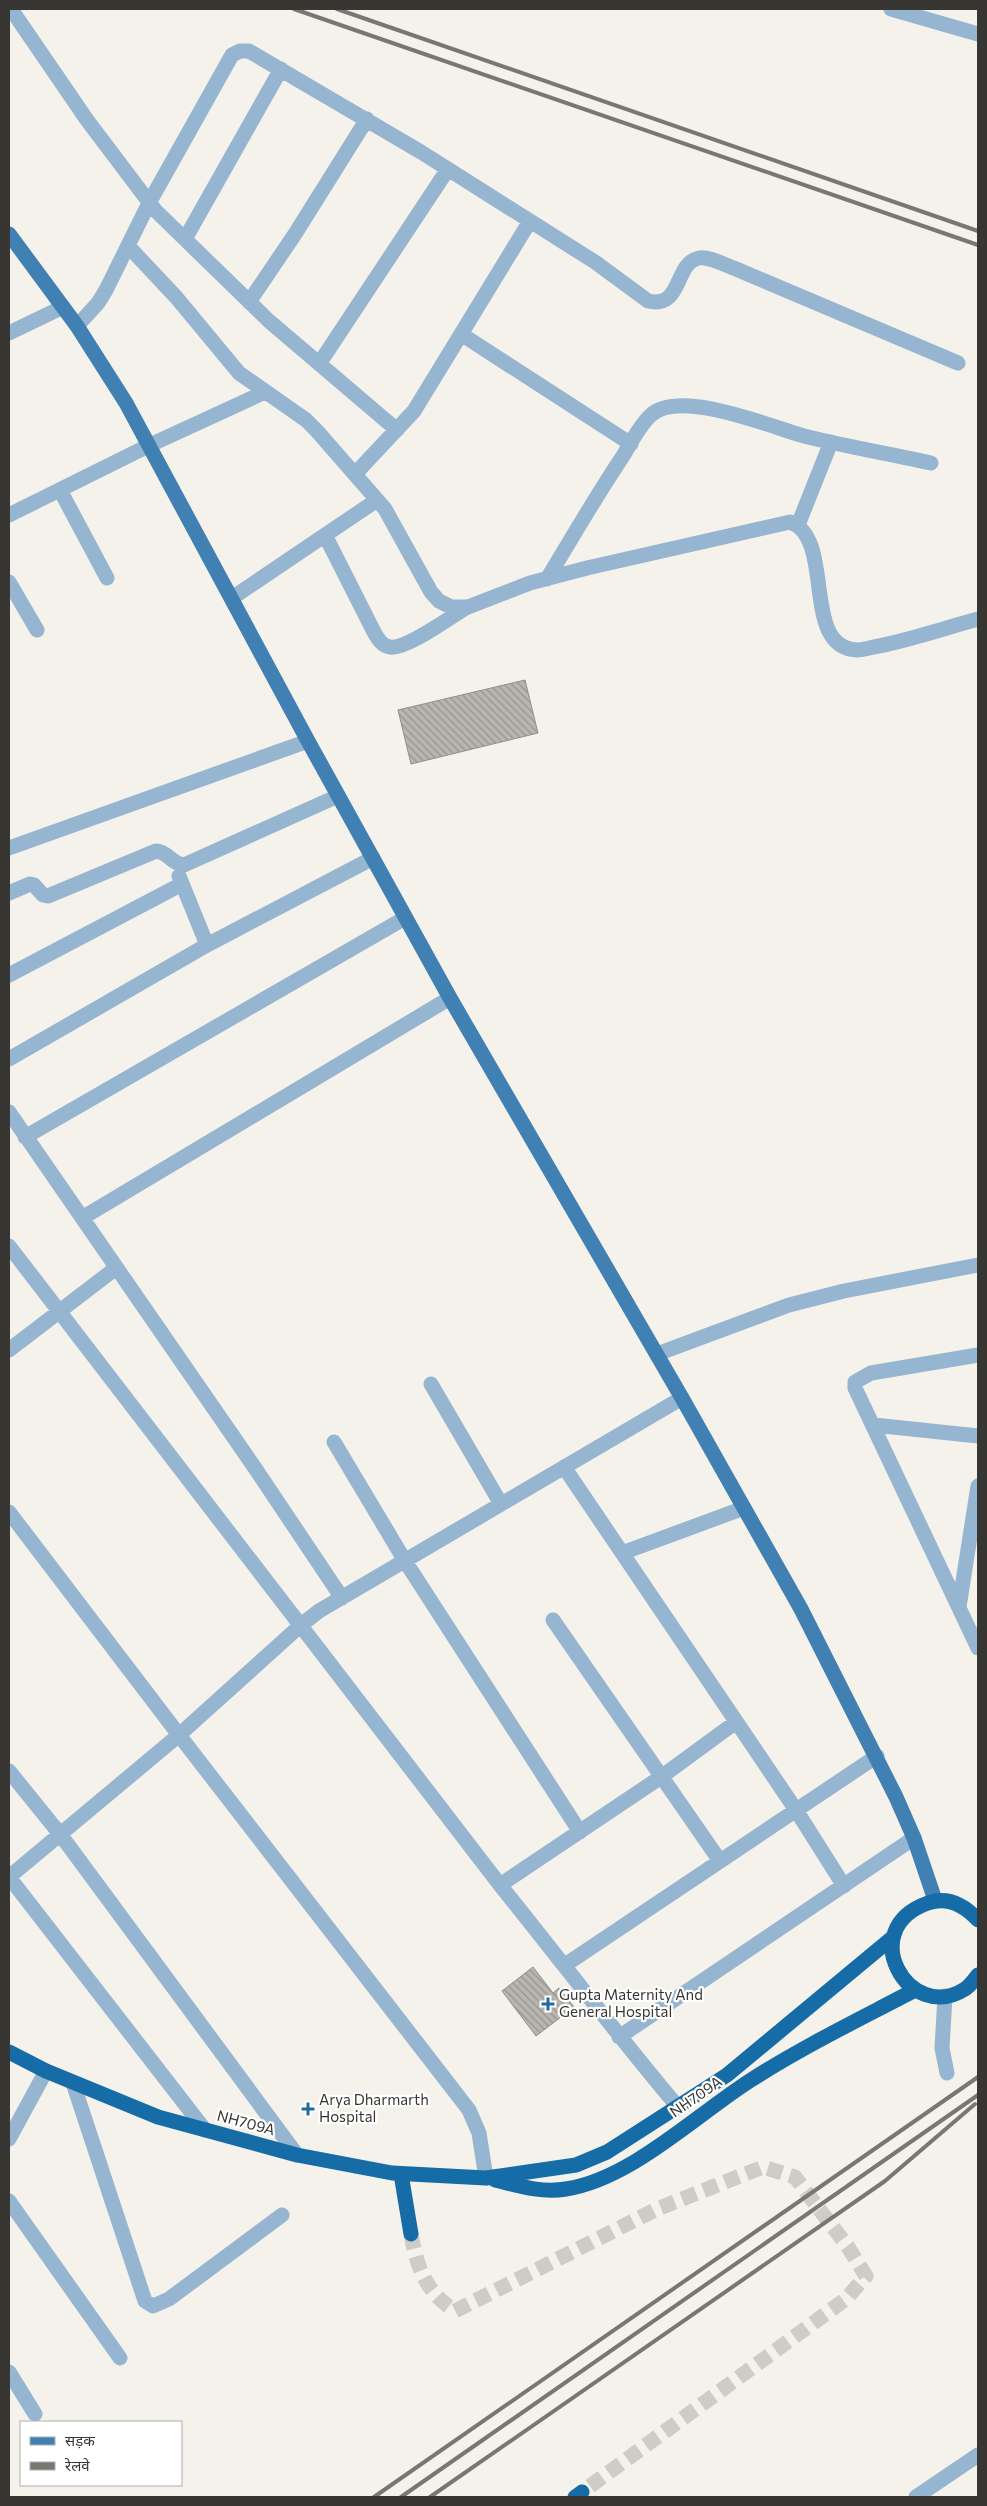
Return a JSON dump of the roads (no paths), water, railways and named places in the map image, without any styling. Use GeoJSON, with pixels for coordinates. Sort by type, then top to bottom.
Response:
{"type":"FeatureCollection","features":[{"type":"Feature","properties":{"kind":"highway"},"geometry":{"type":"LineString","coordinates":[[978,1920],[973,1905],[935,1900],[913,1908],[899,1922],[892,1938],[893,1959],[899,1975],[915,1990],[928,1995],[945,1996],[964,1989],[978,1976]]}},
{"type":"Feature","properties":{"kind":"highway","name":"NH709A"},"geometry":{"type":"LineString","coordinates":[[486,2178],[576,2165],[608,2152],[727,2075],[892,1938]]}},
{"type":"Feature","properties":{"kind":"highway","name":"NH709A"},"geometry":{"type":"LineString","coordinates":[[9,2052],[46,2072],[158,2117],[297,2155],[401,2174],[486,2178],[540,2191],[566,2189],[593,2182],[625,2168],[750,2080],[798,2052],[915,1990]]}},
{"type":"Feature","properties":{"kind":"highway"},"geometry":{"type":"LineString","coordinates":[[401,2174],[411,2234]]}},
{"type":"Feature","properties":{"kind":"main road"},"geometry":{"type":"LineString","coordinates":[[9,234],[77,326],[150,445],[308,741],[450,998],[657,1354],[801,1609],[877,1756],[914,1838],[935,1900]]}},
{"type":"Feature","properties":{"kind":"street"},"geometry":{"type":"LineString","coordinates":[[11,9],[87,120],[149,203],[249,302],[397,430]]}},
{"type":"Feature","properties":{"kind":"street"},"geometry":{"type":"LineString","coordinates":[[891,9],[921,13],[978,34]]}},
{"type":"Feature","properties":{"kind":"street"},"geometry":{"type":"LineString","coordinates":[[77,326],[98,303],[149,203],[232,55],[240,51],[249,51],[367,119],[448,169],[595,262],[648,301],[658,303],[665,300],[674,290],[687,266],[692,261],[701,258],[736,269],[958,363]]}},
{"type":"Feature","properties":{"kind":"street"},"geometry":{"type":"LineString","coordinates":[[184,238],[281,69]]}},
{"type":"Feature","properties":{"kind":"street"},"geometry":{"type":"LineString","coordinates":[[249,302],[295,234],[367,119]]}},
{"type":"Feature","properties":{"kind":"street"},"geometry":{"type":"LineString","coordinates":[[319,364],[448,169]]}},
{"type":"Feature","properties":{"kind":"street"},"geometry":{"type":"LineString","coordinates":[[355,474],[414,411],[530,221]]}},
{"type":"Feature","properties":{"kind":"street"},"geometry":{"type":"LineString","coordinates":[[128,246],[176,297],[239,373],[306,420],[355,474],[377,500],[392,522],[431,592],[439,601],[451,607],[468,607]]}},
{"type":"Feature","properties":{"kind":"street"},"geometry":{"type":"LineString","coordinates":[[9,333],[63,307]]}},
{"type":"Feature","properties":{"kind":"street"},"geometry":{"type":"LineString","coordinates":[[461,334],[631,444]]}},
{"type":"Feature","properties":{"kind":"street"},"geometry":{"type":"LineString","coordinates":[[9,515],[150,445],[265,392]]}},
{"type":"Feature","properties":{"kind":"street"},"geometry":{"type":"LineString","coordinates":[[547,579],[631,444],[651,416],[661,409],[673,406],[700,407],[757,420],[831,442],[931,463]]}},
{"type":"Feature","properties":{"kind":"street"},"geometry":{"type":"LineString","coordinates":[[798,525],[831,442]]}},
{"type":"Feature","properties":{"kind":"street"},"geometry":{"type":"LineString","coordinates":[[60,490],[107,578]]}},
{"type":"Feature","properties":{"kind":"street"},"geometry":{"type":"LineString","coordinates":[[232,598],[377,500]]}},
{"type":"Feature","properties":{"kind":"street"},"geometry":{"type":"LineString","coordinates":[[325,535],[374,632],[380,642],[388,647],[397,648],[468,607],[547,579],[790,522],[798,525],[811,546],[826,627],[830,635],[847,648],[858,650],[893,643],[978,619]]}},
{"type":"Feature","properties":{"kind":"street"},"geometry":{"type":"LineString","coordinates":[[9,582],[37,630]]}},
{"type":"Feature","properties":{"kind":"street"},"geometry":{"type":"LineString","coordinates":[[9,848],[308,741]]}},
{"type":"Feature","properties":{"kind":"street"},"geometry":{"type":"LineString","coordinates":[[174,863],[184,865],[338,796]]}},
{"type":"Feature","properties":{"kind":"street"},"geometry":{"type":"LineString","coordinates":[[9,893],[30,884],[34,885],[43,895],[48,896],[156,851],[166,854],[174,863],[207,945]]}},
{"type":"Feature","properties":{"kind":"street"},"geometry":{"type":"LineString","coordinates":[[9,1059],[207,945],[372,858]]}},
{"type":"Feature","properties":{"kind":"street"},"geometry":{"type":"LineString","coordinates":[[9,975],[182,884]]}},
{"type":"Feature","properties":{"kind":"street"},"geometry":{"type":"LineString","coordinates":[[25,1137],[406,918]]}},
{"type":"Feature","properties":{"kind":"street"},"geometry":{"type":"LineString","coordinates":[[82,1218],[450,998]]}},
{"type":"Feature","properties":{"kind":"street"},"geometry":{"type":"LineString","coordinates":[[9,1112],[257,1471],[342,1598]]}},
{"type":"Feature","properties":{"kind":"street"},"geometry":{"type":"LineString","coordinates":[[9,1246],[500,1885],[565,1965],[619,2037],[678,2107]]}},
{"type":"Feature","properties":{"kind":"street"},"geometry":{"type":"LineString","coordinates":[[657,1354],[789,1306],[844,1291],[978,1265]]}},
{"type":"Feature","properties":{"kind":"street"},"geometry":{"type":"LineString","coordinates":[[9,1350],[116,1268]]}},
{"type":"Feature","properties":{"kind":"street"},"geometry":{"type":"LineString","coordinates":[[978,1355],[871,1373],[855,1382],[855,1388],[978,1648]]}},
{"type":"Feature","properties":{"kind":"street"},"geometry":{"type":"LineString","coordinates":[[431,1384],[501,1504]]}},
{"type":"Feature","properties":{"kind":"street"},"geometry":{"type":"LineString","coordinates":[[205,2130],[9,1877],[179,1736],[300,1625],[404,1561],[682,1398]]}},
{"type":"Feature","properties":{"kind":"street"},"geometry":{"type":"LineString","coordinates":[[874,1425],[978,1436]]}},
{"type":"Feature","properties":{"kind":"street"},"geometry":{"type":"LineString","coordinates":[[334,1442],[404,1561],[580,1832]]}},
{"type":"Feature","properties":{"kind":"street"},"geometry":{"type":"LineString","coordinates":[[564,1468],[796,1810],[844,1886]]}},
{"type":"Feature","properties":{"kind":"street"},"geometry":{"type":"LineString","coordinates":[[959,1608],[978,1486]]}},
{"type":"Feature","properties":{"kind":"street"},"geometry":{"type":"LineString","coordinates":[[622,1554],[744,1508]]}},
{"type":"Feature","properties":{"kind":"street"},"geometry":{"type":"LineString","coordinates":[[9,1512],[179,1736],[469,2110],[479,2132],[486,2178]]}},
{"type":"Feature","properties":{"kind":"street"},"geometry":{"type":"LineString","coordinates":[[553,1620],[720,1861]]}},
{"type":"Feature","properties":{"kind":"street"},"geometry":{"type":"LineString","coordinates":[[500,1885],[661,1777],[736,1722]]}},
{"type":"Feature","properties":{"kind":"street"},"geometry":{"type":"LineString","coordinates":[[565,1965],[877,1756]]}},
{"type":"Feature","properties":{"kind":"street"},"geometry":{"type":"LineString","coordinates":[[9,1771],[60,1834],[297,2155]]}},
{"type":"Feature","properties":{"kind":"street"},"geometry":{"type":"LineString","coordinates":[[619,2037],[914,1838]]}},
{"type":"Feature","properties":{"kind":"street"},"geometry":{"type":"LineString","coordinates":[[945,1996],[942,2048],[947,2073]]}},
{"type":"Feature","properties":{"kind":"street"},"geometry":{"type":"LineString","coordinates":[[9,2138],[46,2072]]}},
{"type":"Feature","properties":{"kind":"street"},"geometry":{"type":"LineString","coordinates":[[73,2083],[145,2301],[153,2306],[168,2299],[282,2215]]}},
{"type":"Feature","properties":{"kind":"street"},"geometry":{"type":"LineString","coordinates":[[9,2201],[120,2358]]}},
{"type":"Feature","properties":{"kind":"street"},"geometry":{"type":"LineString","coordinates":[[9,2372],[36,2414]]}},
{"type":"Feature","properties":{"kind":"street"},"geometry":{"type":"LineString","coordinates":[[916,2497],[978,2455]]}},
{"type":"Feature","properties":{"kind":"tunnel"},"geometry":{"type":"LineString","coordinates":[[411,2234],[416,2258],[424,2278],[437,2296],[455,2311],[657,2209],[763,2167],[795,2177],[848,2247],[866,2276],[846,2299],[582,2492]]}},
{"type":"Feature","properties":{"kind":"railway"},"geometry":{"type":"LineString","coordinates":[[294,9],[978,245]]}},
{"type":"Feature","properties":{"kind":"railway"},"geometry":{"type":"LineString","coordinates":[[337,9],[978,231]]}},
{"type":"Feature","properties":{"kind":"railway"},"geometry":{"type":"LineString","coordinates":[[374,2497],[978,2077]]}},
{"type":"Feature","properties":{"kind":"railway"},"geometry":{"type":"LineString","coordinates":[[401,2497],[978,2095]]}},
{"type":"Feature","properties":{"kind":"railway"},"geometry":{"type":"LineString","coordinates":[[430,2497],[885,2181],[975,2104]]}},
{"type":"Feature","properties":{"kind":"place","name":"Gupta Maternity And General Hospital"},"geometry":{"type":"Point","coordinates":[548,2004]}},
{"type":"Feature","properties":{"kind":"place","name":"Arya Dharmarth Hospital"},"geometry":{"type":"Point","coordinates":[308,2109]}}]}
